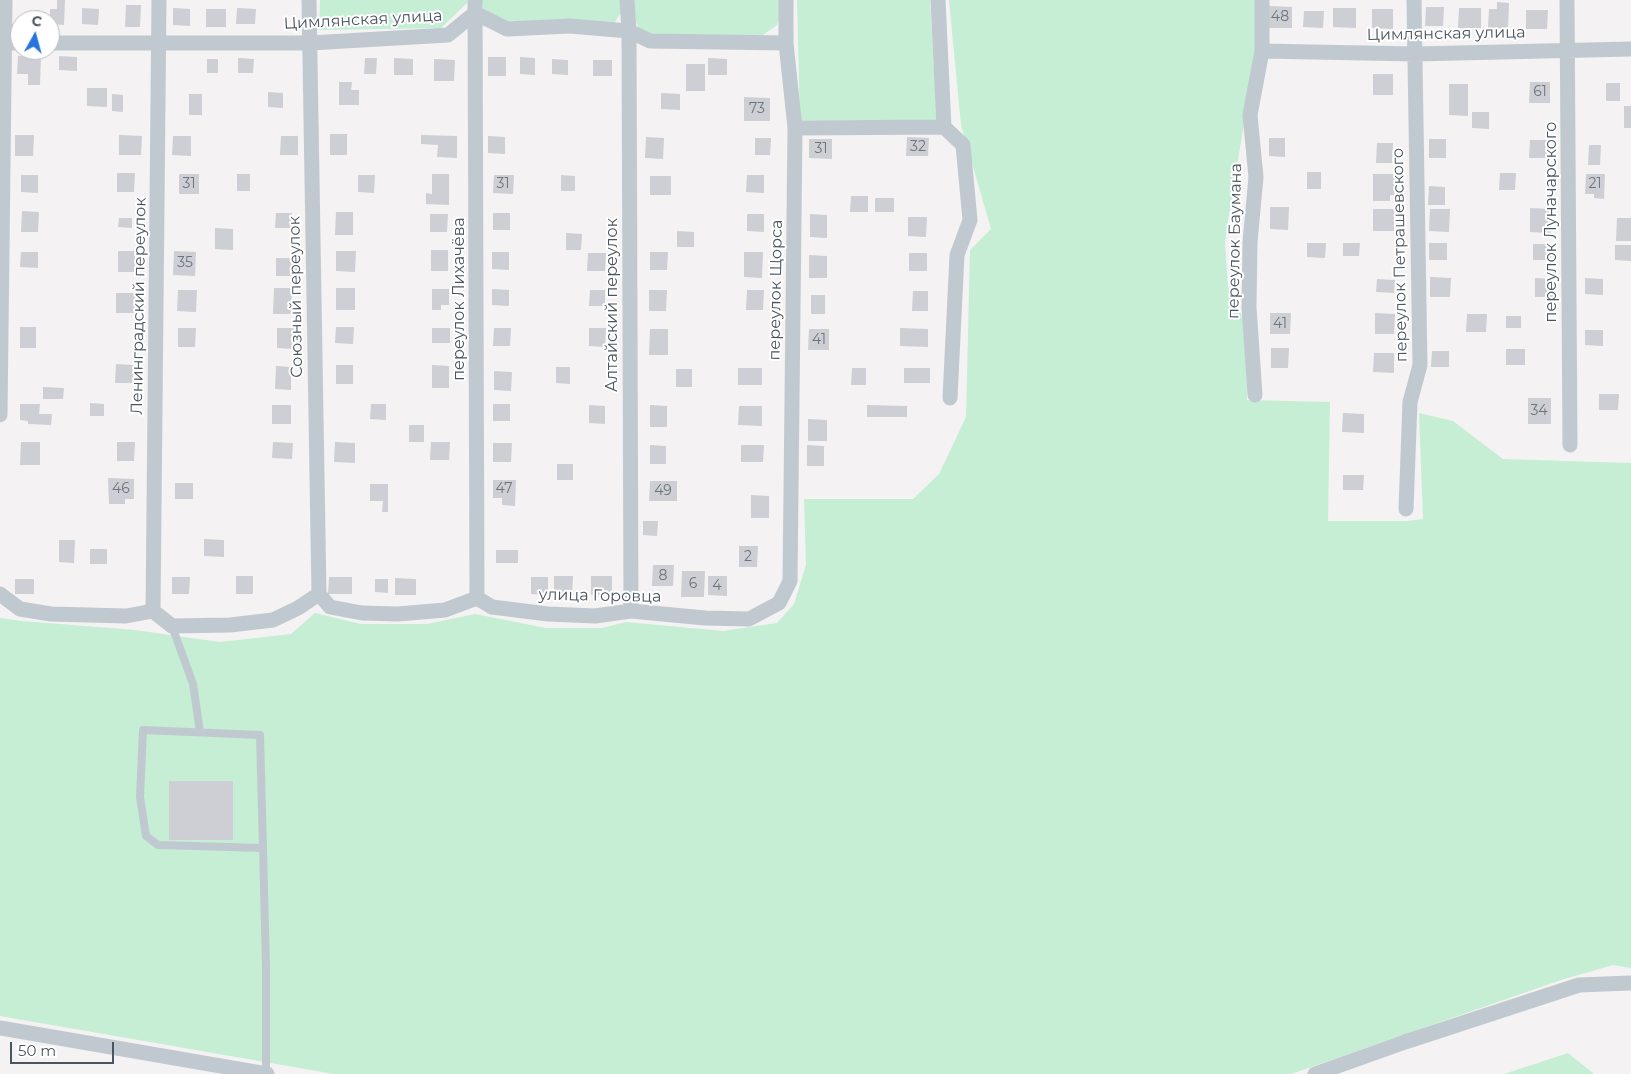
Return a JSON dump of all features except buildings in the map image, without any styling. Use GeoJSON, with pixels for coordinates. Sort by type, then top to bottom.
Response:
{"type":"FeatureCollection","features":[{"type":"Feature","properties":{"kind":"street"},"geometry":{"type":"LineString","coordinates":[[0,415],[9,43],[5,0]]}},
{"type":"Feature","properties":{"kind":"street","name":"Ленинградский переулок"},"geometry":{"type":"LineString","coordinates":[[153,612],[159,0]]}},
{"type":"Feature","properties":{"kind":"street","name":"Союзный переулок"},"geometry":{"type":"LineString","coordinates":[[309,0],[319,594]]}},
{"type":"Feature","properties":{"kind":"street","name":"Алтайский переулок"},"geometry":{"type":"LineString","coordinates":[[627,0],[629,31],[631,610]]}},
{"type":"Feature","properties":{"kind":"street","name":"переулок Щорса"},"geometry":{"type":"LineString","coordinates":[[786,0],[786,43],[795,128],[790,581]]}},
{"type":"Feature","properties":{"kind":"street"},"geometry":{"type":"LineString","coordinates":[[938,0],[944,127]]}},
{"type":"Feature","properties":{"kind":"street","name":"переулок Баумана"},"geometry":{"type":"LineString","coordinates":[[1255,395],[1249,307],[1250,242],[1256,177],[1250,115],[1262,51],[1262,0]]}},
{"type":"Feature","properties":{"kind":"street","name":"переулок Петрашевского"},"geometry":{"type":"LineString","coordinates":[[1406,509],[1410,402],[1420,365],[1414,0]]}},
{"type":"Feature","properties":{"kind":"street","name":"переулок Луначарского"},"geometry":{"type":"LineString","coordinates":[[1567,0],[1570,445]]}},
{"type":"Feature","properties":{"kind":"street"},"geometry":{"type":"LineString","coordinates":[[475,6],[507,29],[570,26],[629,31],[650,41],[786,43]]}},
{"type":"Feature","properties":{"kind":"street","name":"Цимлянская улица"},"geometry":{"type":"LineString","coordinates":[[60,43],[310,43],[448,35],[475,6]]}},
{"type":"Feature","properties":{"kind":"street","name":"переулок Лихачёва"},"geometry":{"type":"LineString","coordinates":[[475,6],[477,598]]}},
{"type":"Feature","properties":{"kind":"street","name":"Цимлянская улица"},"geometry":{"type":"LineString","coordinates":[[1262,51],[1415,54],[1631,48]]}},
{"type":"Feature","properties":{"kind":"street"},"geometry":{"type":"LineString","coordinates":[[795,128],[944,127],[963,145],[970,220],[957,256],[950,398]]}},
{"type":"Feature","properties":{"kind":"street","name":"улица Горовца"},"geometry":{"type":"LineString","coordinates":[[477,598],[492,607],[548,614],[596,616],[631,610],[705,618],[749,619],[779,603],[790,581]]}},
{"type":"Feature","properties":{"kind":"street"},"geometry":{"type":"LineString","coordinates":[[0,594],[20,609],[51,614],[126,616],[153,612],[172,626],[230,625],[273,620],[298,608],[319,594],[330,607],[362,612],[398,614],[445,610],[477,598]]}},
{"type":"Feature","properties":{"kind":"street"},"geometry":{"type":"LineString","coordinates":[[1315,1074],[1405,1042],[1579,985],[1631,983]]}},
{"type":"Feature","properties":{"kind":"street"},"geometry":{"type":"LineString","coordinates":[[0,1028],[267,1074]]}},
{"type":"Feature","properties":{"kind":"lane"},"geometry":{"type":"LineString","coordinates":[[172,626],[193,684],[200,732]]}},
{"type":"Feature","properties":{"kind":"lane"},"geometry":{"type":"LineString","coordinates":[[263,848],[158,844],[146,836],[140,797],[143,730],[260,734],[263,848],[266,967],[267,1074]]}},
{"type":"Feature","properties":{"kind":"green space"},"geometry":{"type":"Polygon","coordinates":[[[320,0],[467,0],[467,3],[441,28],[319,30],[320,0]]]}},
{"type":"Feature","properties":{"kind":"green space"},"geometry":{"type":"Polygon","coordinates":[[[480,0],[621,0],[622,11],[615,22],[511,23],[484,10],[480,0]]]}},
{"type":"Feature","properties":{"kind":"green space"},"geometry":{"type":"Polygon","coordinates":[[[633,0],[782,0],[782,14],[777,25],[763,35],[662,37],[640,30],[636,22],[633,0]]]}},
{"type":"Feature","properties":{"kind":"green space"},"geometry":{"type":"Polygon","coordinates":[[[797,0],[930,0],[937,120],[800,120],[797,0]]]}},
{"type":"Feature","properties":{"kind":"green space"},"geometry":{"type":"Polygon","coordinates":[[[949,0],[1257,0],[1255,57],[1225,243],[1228,287],[1246,325],[1247,400],[1330,402],[1328,521],[1408,521],[1423,519],[1419,413],[1453,421],[1503,459],[1631,463],[1631,968],[1613,965],[1561,980],[1291,1074],[334,1074],[0,1016],[0,618],[135,630],[220,642],[291,634],[315,613],[361,624],[427,624],[475,614],[546,628],[602,628],[626,622],[723,631],[777,623],[794,604],[806,565],[804,499],[913,499],[939,474],[966,417],[970,250],[991,229],[961,125],[949,0]]]}},
{"type":"Feature","properties":{"kind":"green space"},"geometry":{"type":"Polygon","coordinates":[[[1568,1053],[1594,1074],[1504,1074],[1568,1053]]]}}]}
